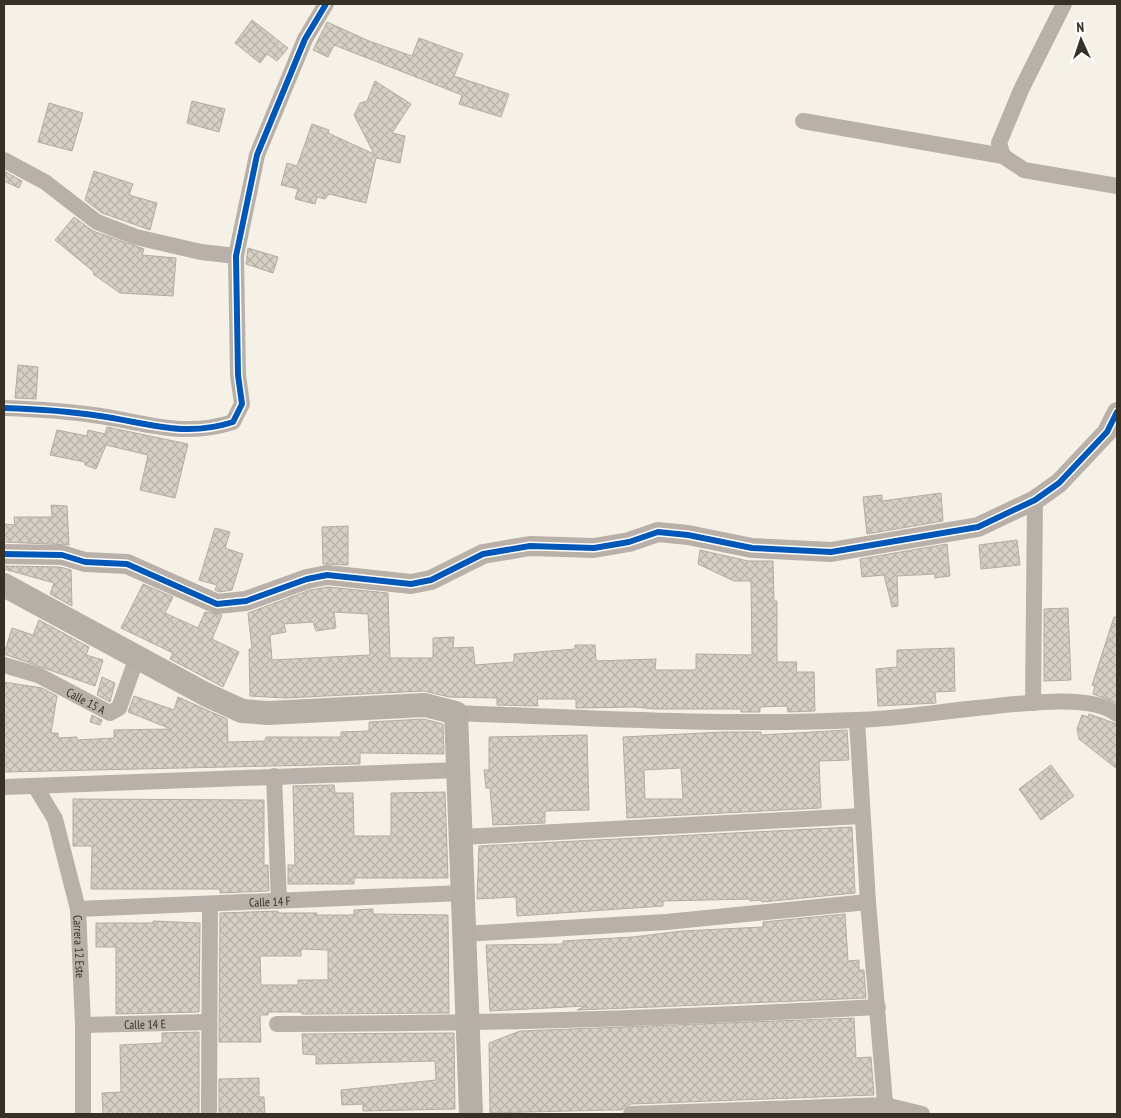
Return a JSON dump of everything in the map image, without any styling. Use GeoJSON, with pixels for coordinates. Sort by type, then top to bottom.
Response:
{"type":"FeatureCollection","features":[{"type":"Feature","properties":{"kind":"main road"},"geometry":{"type":"LineString","coordinates":[[5,590],[205,694],[242,711],[268,713],[425,705],[456,713],[471,1114]]}},
{"type":"Feature","properties":{"kind":"street"},"geometry":{"type":"LineString","coordinates":[[4,408],[68,411],[182,430],[214,428],[233,422],[242,404],[238,376],[236,256],[257,154],[305,40],[326,4]]}},
{"type":"Feature","properties":{"kind":"street"},"geometry":{"type":"LineString","coordinates":[[1003,156],[999,143],[1022,90],[1064,4]]}},
{"type":"Feature","properties":{"kind":"street"},"geometry":{"type":"LineString","coordinates":[[803,121],[1003,156],[1024,170],[1117,186]]}},
{"type":"Feature","properties":{"kind":"street"},"geometry":{"type":"LineString","coordinates":[[4,160],[45,182],[96,222],[136,237],[201,252],[236,256]]}},
{"type":"Feature","properties":{"kind":"street"},"geometry":{"type":"LineString","coordinates":[[4,554],[62,555],[85,562],[127,564],[217,604],[246,601],[307,579],[327,575],[411,584],[431,580],[483,554],[530,546],[594,548],[629,542],[658,532],[688,535],[752,548],[831,552],[978,527],[1034,500],[1059,483],[1093,447],[1107,432],[1117,412]]}},
{"type":"Feature","properties":{"kind":"street"},"geometry":{"type":"LineString","coordinates":[[1034,500],[1034,702]]}},
{"type":"Feature","properties":{"kind":"street","name":"Calle 15 A"},"geometry":{"type":"LineString","coordinates":[[4,665],[38,675],[110,712],[119,708],[137,657]]}},
{"type":"Feature","properties":{"kind":"street"},"geometry":{"type":"LineString","coordinates":[[456,713],[672,722],[857,720],[1034,702],[1078,701],[1112,710],[1117,714]]}},
{"type":"Feature","properties":{"kind":"street"},"geometry":{"type":"LineString","coordinates":[[857,720],[868,902],[886,1110]]}},
{"type":"Feature","properties":{"kind":"street"},"geometry":{"type":"LineString","coordinates":[[4,787],[458,770]]}},
{"type":"Feature","properties":{"kind":"street"},"geometry":{"type":"LineString","coordinates":[[274,776],[279,901]]}},
{"type":"Feature","properties":{"kind":"street","name":"Carrera 12 Este"},"geometry":{"type":"LineString","coordinates":[[35,786],[55,819],[78,909],[83,1025],[83,1114]]}},
{"type":"Feature","properties":{"kind":"street"},"geometry":{"type":"LineString","coordinates":[[461,837],[862,816]]}},
{"type":"Feature","properties":{"kind":"street","name":"Calle 14 F"},"geometry":{"type":"LineString","coordinates":[[78,909],[463,893]]}},
{"type":"Feature","properties":{"kind":"street"},"geometry":{"type":"LineString","coordinates":[[464,934],[666,922],[868,902]]}},
{"type":"Feature","properties":{"kind":"street"},"geometry":{"type":"LineString","coordinates":[[209,1114],[210,904]]}},
{"type":"Feature","properties":{"kind":"street"},"geometry":{"type":"LineString","coordinates":[[277,1024],[468,1024],[670,1018],[878,1007]]}},
{"type":"Feature","properties":{"kind":"street","name":"Calle 14 E"},"geometry":{"type":"LineString","coordinates":[[83,1025],[209,1022]]}},
{"type":"Feature","properties":{"kind":"street"},"geometry":{"type":"LineString","coordinates":[[631,1114],[886,1110],[922,1114]]}},
{"type":"Feature","properties":{"kind":"building"},"geometry":{"type":"Polygon","coordinates":[[[252,20],[288,48],[277,61],[267,54],[260,63],[235,43],[252,20]]]}},
{"type":"Feature","properties":{"kind":"building"},"geometry":{"type":"Polygon","coordinates":[[[327,22],[369,41],[412,56],[419,38],[463,54],[454,76],[509,94],[501,117],[459,104],[462,95],[334,45],[328,57],[313,50],[327,22]]]}},
{"type":"Feature","properties":{"kind":"building"},"geometry":{"type":"Polygon","coordinates":[[[375,81],[411,104],[392,133],[405,136],[400,163],[376,158],[366,203],[329,194],[325,199],[317,197],[315,204],[295,199],[298,189],[281,185],[287,163],[297,166],[312,124],[329,130],[328,133],[374,154],[354,115],[360,103],[367,101],[375,81]]]}},
{"type":"Feature","properties":{"kind":"building"},"geometry":{"type":"Polygon","coordinates":[[[192,101],[225,109],[219,132],[187,123],[192,101]]]}},
{"type":"Feature","properties":{"kind":"building"},"geometry":{"type":"Polygon","coordinates":[[[49,103],[83,113],[72,151],[38,142],[49,103]]]}},
{"type":"Feature","properties":{"kind":"building"},"geometry":{"type":"Polygon","coordinates":[[[4,171],[22,181],[19,188],[4,181],[4,171]]]}},
{"type":"Feature","properties":{"kind":"building"},"geometry":{"type":"Polygon","coordinates":[[[94,171],[133,184],[129,195],[157,203],[150,230],[102,213],[85,200],[94,171]]]}},
{"type":"Feature","properties":{"kind":"building"},"geometry":{"type":"Polygon","coordinates":[[[74,217],[93,231],[144,249],[142,255],[176,258],[173,296],[120,293],[93,274],[94,272],[55,240],[74,217]]]}},
{"type":"Feature","properties":{"kind":"building"},"geometry":{"type":"Polygon","coordinates":[[[248,248],[278,257],[273,273],[246,264],[248,248]]]}},
{"type":"Feature","properties":{"kind":"building"},"geometry":{"type":"Polygon","coordinates":[[[18,365],[38,367],[36,399],[15,398],[18,365]]]}},
{"type":"Feature","properties":{"kind":"building"},"geometry":{"type":"Polygon","coordinates":[[[107,427],[188,444],[175,498],[140,490],[148,455],[106,445],[96,469],[85,465],[85,462],[50,455],[57,430],[87,436],[88,430],[105,434],[107,427]]]}},
{"type":"Feature","properties":{"kind":"building"},"geometry":{"type":"Polygon","coordinates":[[[941,493],[943,521],[867,534],[863,497],[882,495],[882,501],[941,493]]]}},
{"type":"Feature","properties":{"kind":"building"},"geometry":{"type":"Polygon","coordinates":[[[51,505],[67,506],[69,545],[4,542],[4,524],[15,525],[14,517],[52,517],[51,505]]]}},
{"type":"Feature","properties":{"kind":"building"},"geometry":{"type":"Polygon","coordinates":[[[348,526],[348,565],[323,564],[322,527],[348,526]]]}},
{"type":"Feature","properties":{"kind":"building"},"geometry":{"type":"Polygon","coordinates":[[[215,528],[230,532],[225,548],[243,554],[232,590],[219,592],[215,590],[217,585],[199,580],[215,528]]]}},
{"type":"Feature","properties":{"kind":"building"},"geometry":{"type":"Polygon","coordinates":[[[1017,540],[1020,565],[981,569],[979,545],[1017,540]]]}},
{"type":"Feature","properties":{"kind":"building"},"geometry":{"type":"Polygon","coordinates":[[[947,544],[950,576],[935,578],[935,574],[897,576],[898,606],[892,607],[884,575],[862,577],[860,559],[947,544]]]}},
{"type":"Feature","properties":{"kind":"building"},"geometry":{"type":"Polygon","coordinates":[[[700,550],[748,561],[773,561],[774,601],[777,601],[777,662],[797,662],[796,672],[814,672],[815,711],[788,712],[787,706],[760,707],[760,712],[741,712],[741,709],[576,708],[576,699],[537,699],[538,706],[497,705],[497,698],[449,697],[424,691],[285,698],[250,696],[249,649],[252,649],[248,613],[310,590],[328,587],[388,593],[390,658],[433,658],[433,638],[454,637],[453,648],[473,647],[475,665],[514,662],[514,654],[575,649],[575,645],[595,645],[596,661],[656,659],[655,670],[696,670],[696,654],[752,655],[751,581],[734,581],[698,564],[700,550]],[[334,612],[336,628],[316,631],[313,622],[284,624],[286,632],[270,635],[272,660],[370,655],[368,614],[334,612]]]}},
{"type":"Feature","properties":{"kind":"building"},"geometry":{"type":"Polygon","coordinates":[[[4,566],[60,567],[71,570],[72,606],[50,594],[54,583],[4,569],[4,566]]]}},
{"type":"Feature","properties":{"kind":"building"},"geometry":{"type":"Polygon","coordinates":[[[143,584],[173,597],[165,613],[198,628],[205,612],[222,615],[212,639],[239,652],[223,687],[170,659],[173,653],[121,628],[143,584]]]}},
{"type":"Feature","properties":{"kind":"building"},"geometry":{"type":"Polygon","coordinates":[[[1068,608],[1071,680],[1044,681],[1044,609],[1068,608]]]}},
{"type":"Feature","properties":{"kind":"building"},"geometry":{"type":"Polygon","coordinates":[[[1114,617],[1117,617],[1117,703],[1093,694],[1095,686],[1092,685],[1114,617]]]}},
{"type":"Feature","properties":{"kind":"building"},"geometry":{"type":"Polygon","coordinates":[[[39,620],[89,647],[86,655],[103,660],[95,686],[4,654],[12,628],[33,635],[39,620]]]}},
{"type":"Feature","properties":{"kind":"building"},"geometry":{"type":"Polygon","coordinates":[[[954,648],[955,691],[935,692],[936,703],[878,706],[876,669],[897,667],[897,650],[954,648]]]}},
{"type":"Feature","properties":{"kind":"building"},"geometry":{"type":"Polygon","coordinates":[[[102,677],[115,683],[110,702],[97,695],[102,677]]]}},
{"type":"Feature","properties":{"kind":"building"},"geometry":{"type":"Polygon","coordinates":[[[4,682],[42,688],[57,696],[51,733],[58,733],[58,738],[77,737],[77,740],[114,738],[114,730],[171,729],[128,712],[134,696],[174,710],[178,697],[227,719],[228,742],[265,741],[266,737],[341,737],[341,732],[369,731],[369,722],[424,719],[443,724],[444,754],[360,753],[360,764],[4,772],[4,682]]]}},
{"type":"Feature","properties":{"kind":"building"},"geometry":{"type":"Polygon","coordinates":[[[1089,714],[1117,724],[1117,769],[1079,739],[1077,729],[1082,715],[1088,717],[1089,714]]]}},
{"type":"Feature","properties":{"kind":"building"},"geometry":{"type":"Polygon","coordinates":[[[92,715],[102,720],[100,725],[90,722],[92,715]]]}},
{"type":"Feature","properties":{"kind":"building"},"geometry":{"type":"Polygon","coordinates":[[[847,730],[849,760],[819,761],[821,808],[627,818],[623,737],[723,732],[761,732],[761,735],[847,730]],[[681,768],[644,770],[645,799],[683,799],[681,768]]]}},
{"type":"Feature","properties":{"kind":"building"},"geometry":{"type":"Polygon","coordinates":[[[587,735],[589,810],[545,811],[545,823],[493,825],[490,788],[486,788],[484,770],[489,770],[489,737],[587,735]]]}},
{"type":"Feature","properties":{"kind":"building"},"geometry":{"type":"Polygon","coordinates":[[[1051,765],[1074,796],[1041,820],[1019,789],[1051,765]]]}},
{"type":"Feature","properties":{"kind":"building"},"geometry":{"type":"Polygon","coordinates":[[[334,785],[335,793],[353,793],[354,836],[391,836],[391,793],[445,792],[448,878],[354,878],[354,884],[288,884],[288,865],[295,865],[293,786],[334,785]]]}},
{"type":"Feature","properties":{"kind":"building"},"geometry":{"type":"Polygon","coordinates":[[[73,799],[264,800],[264,865],[268,865],[269,891],[220,893],[220,889],[91,889],[92,846],[73,846],[73,799]]]}},
{"type":"Feature","properties":{"kind":"building"},"geometry":{"type":"Polygon","coordinates":[[[852,827],[855,893],[762,902],[761,900],[750,901],[750,899],[663,901],[663,906],[517,916],[516,897],[477,899],[479,846],[852,827]]]}},
{"type":"Feature","properties":{"kind":"building"},"geometry":{"type":"Polygon","coordinates":[[[373,909],[373,914],[448,915],[449,1013],[302,1014],[302,1012],[268,1012],[268,1015],[260,1015],[261,1042],[219,1042],[220,913],[278,911],[279,913],[317,913],[316,915],[354,915],[354,910],[373,909]],[[301,949],[301,956],[260,956],[261,985],[298,985],[298,980],[328,980],[328,950],[301,949]]]}},
{"type":"Feature","properties":{"kind":"building"},"geometry":{"type":"Polygon","coordinates":[[[845,914],[848,961],[859,960],[859,970],[864,970],[866,998],[577,1010],[586,1006],[490,1011],[486,945],[563,944],[563,941],[633,937],[682,931],[763,927],[763,922],[845,914]]]}},
{"type":"Feature","properties":{"kind":"building"},"geometry":{"type":"Polygon","coordinates":[[[153,921],[200,923],[199,1012],[116,1014],[116,947],[96,947],[96,923],[153,923],[153,921]]]}},
{"type":"Feature","properties":{"kind":"building"},"geometry":{"type":"Polygon","coordinates":[[[854,1018],[856,1058],[871,1057],[874,1095],[631,1104],[622,1110],[490,1113],[489,1043],[520,1031],[854,1018]]]}},
{"type":"Feature","properties":{"kind":"building"},"geometry":{"type":"Polygon","coordinates":[[[199,1032],[199,1114],[103,1114],[102,1093],[121,1092],[120,1045],[162,1043],[162,1033],[199,1032]]]}},
{"type":"Feature","properties":{"kind":"building"},"geometry":{"type":"Polygon","coordinates":[[[454,1033],[455,1109],[363,1111],[363,1104],[342,1105],[341,1090],[436,1080],[435,1061],[316,1064],[316,1055],[303,1054],[302,1034],[454,1033]]]}},
{"type":"Feature","properties":{"kind":"building"},"geometry":{"type":"Polygon","coordinates":[[[259,1078],[259,1097],[264,1097],[265,1114],[219,1114],[219,1079],[259,1078]]]}},
{"type":"Feature","properties":{"kind":"cycle path"},"geometry":{"type":"LineString","coordinates":[[4,408],[76,413],[182,429],[215,427],[233,422],[242,404],[238,375],[236,256],[257,155],[305,39],[326,4]]}},
{"type":"Feature","properties":{"kind":"cycle path"},"geometry":{"type":"LineString","coordinates":[[4,554],[62,555],[85,562],[127,564],[217,604],[246,601],[307,579],[327,575],[411,584],[431,580],[483,554],[530,546],[594,548],[629,542],[658,532],[688,535],[752,548],[831,552],[978,527],[1035,500],[1059,483],[1107,432],[1117,412]]}}]}
